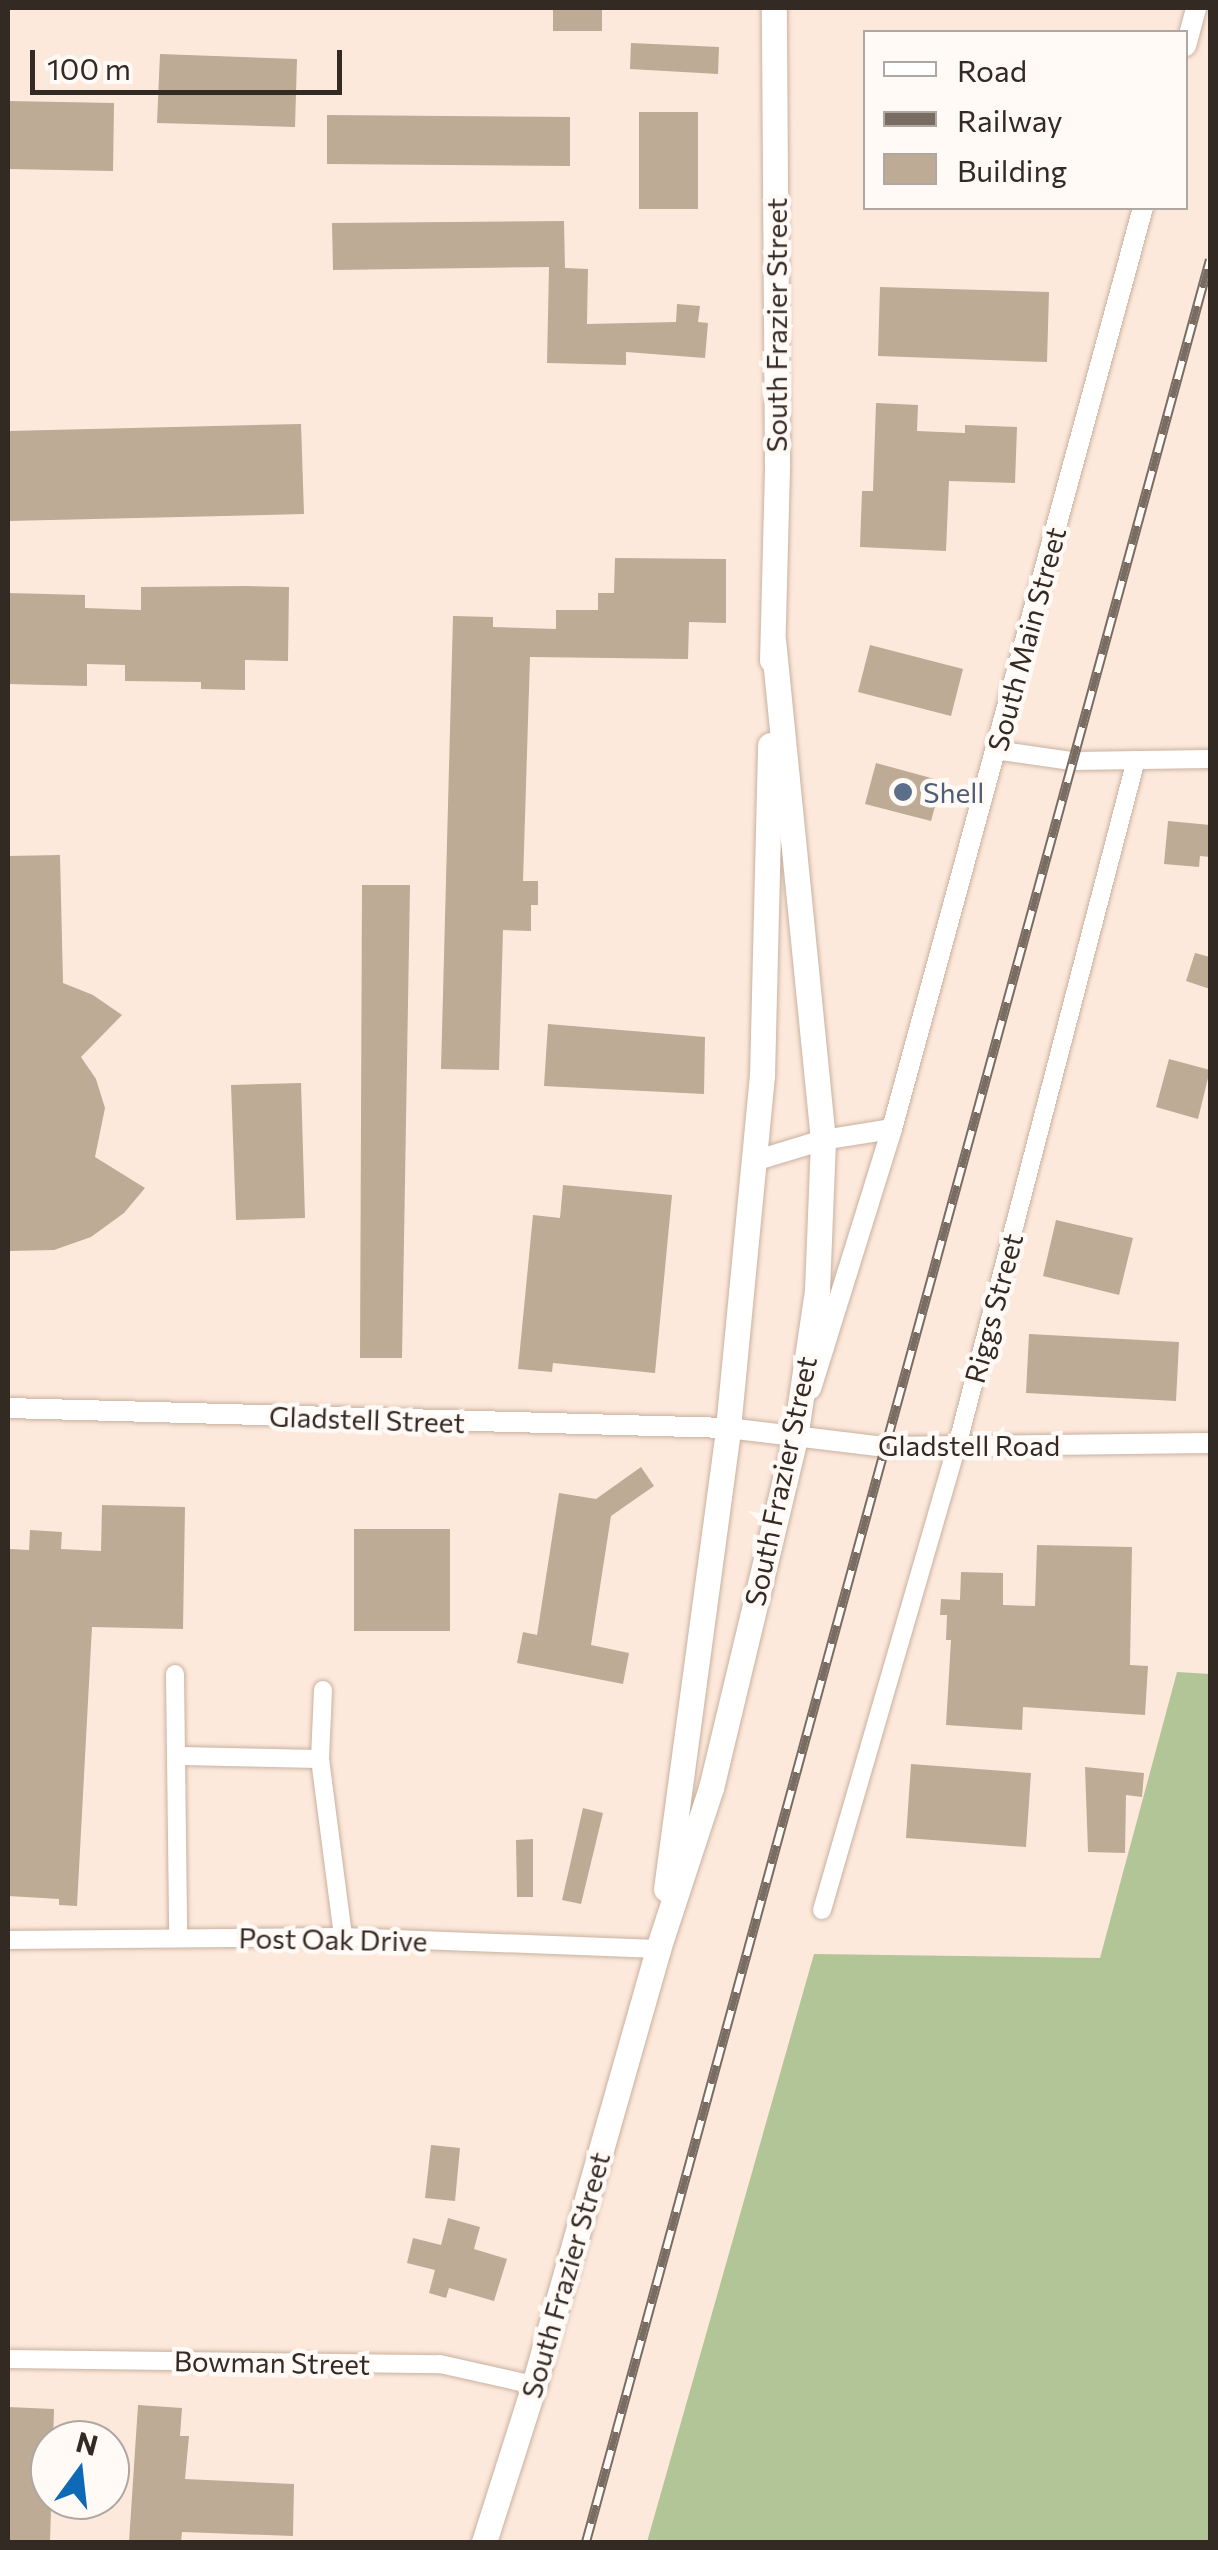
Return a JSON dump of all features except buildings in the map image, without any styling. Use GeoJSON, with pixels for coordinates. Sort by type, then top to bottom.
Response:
{"type":"FeatureCollection","features":[{"type":"Feature","properties":{"kind":"main road","name":"South Frazier Street"},"geometry":{"type":"LineString","coordinates":[[658,1948],[728,1428],[762,1076],[777,463],[774,8]]}},
{"type":"Feature","properties":{"kind":"main road","name":"South Frazier Street"},"geometry":{"type":"LineString","coordinates":[[484,2542],[534,2385],[658,1948],[710,1788],[795,1438],[817,1290],[822,1140],[773,642]]}},
{"type":"Feature","properties":{"kind":"street"},"geometry":{"type":"LineString","coordinates":[[1188,38],[1196,8]]}},
{"type":"Feature","properties":{"kind":"street","name":"South Main Street"},"geometry":{"type":"LineString","coordinates":[[795,1438],[892,1129],[1142,210]]}},
{"type":"Feature","properties":{"kind":"street"},"geometry":{"type":"LineString","coordinates":[[996,750],[1072,761],[1210,758]]}},
{"type":"Feature","properties":{"kind":"street","name":"Riggs Street"},"geometry":{"type":"LineString","coordinates":[[822,1910],[957,1446],[1136,760]]}},
{"type":"Feature","properties":{"kind":"street"},"geometry":{"type":"LineString","coordinates":[[754,1161],[822,1140],[892,1129]]}},
{"type":"Feature","properties":{"kind":"street","name":"Gladstell Street"},"geometry":{"type":"LineString","coordinates":[[8,1408],[728,1428]]}},
{"type":"Feature","properties":{"kind":"street","name":"Gladstell Road"},"geometry":{"type":"LineString","coordinates":[[728,1428],[884,1447],[1210,1443]]}},
{"type":"Feature","properties":{"kind":"street"},"geometry":{"type":"LineString","coordinates":[[175,1674],[178,1938]]}},
{"type":"Feature","properties":{"kind":"street"},"geometry":{"type":"LineString","coordinates":[[323,1690],[320,1759],[342,1937]]}},
{"type":"Feature","properties":{"kind":"street"},"geometry":{"type":"LineString","coordinates":[[178,1756],[320,1759]]}},
{"type":"Feature","properties":{"kind":"street","name":"Post Oak Drive"},"geometry":{"type":"LineString","coordinates":[[8,1940],[342,1937],[658,1948]]}},
{"type":"Feature","properties":{"kind":"street","name":"Bowman Street"},"geometry":{"type":"LineString","coordinates":[[8,2360],[440,2364],[534,2385]]}},
{"type":"Feature","properties":{"kind":"green space"},"geometry":{"type":"Polygon","coordinates":[[[1177,1672],[1210,1674],[1210,2542],[647,2542],[814,1954],[1100,1958],[1177,1672]]]}},
{"type":"Feature","properties":{"kind":"railway"},"geometry":{"type":"LineString","coordinates":[[586,2542],[1210,260]]}},
{"type":"Feature","properties":{"kind":"place","name":"Shell"},"geometry":{"type":"Point","coordinates":[903,792]}}]}
